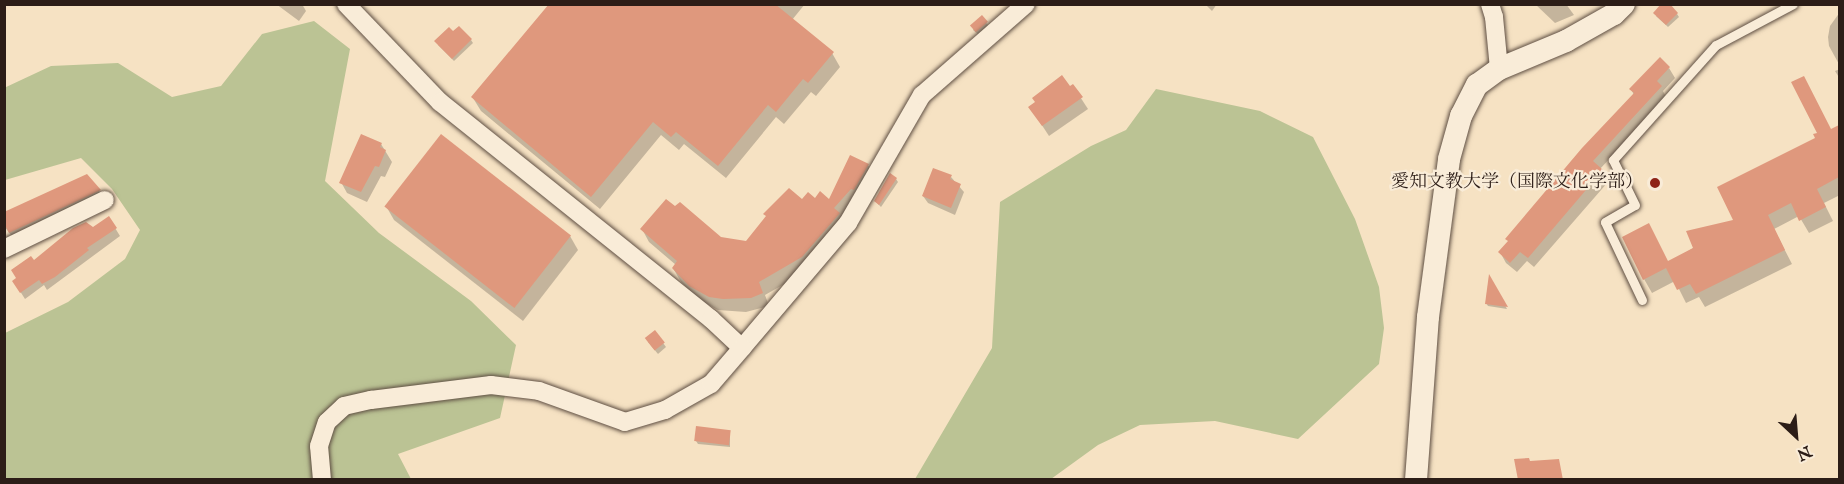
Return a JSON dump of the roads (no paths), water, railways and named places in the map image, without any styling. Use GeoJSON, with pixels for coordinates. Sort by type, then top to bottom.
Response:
{"type":"FeatureCollection","features":[{"type":"Feature","properties":{"kind":"street"},"geometry":{"type":"LineString","coordinates":[[346,4],[440,102],[711,319],[742,348]]}},
{"type":"Feature","properties":{"kind":"street"},"geometry":{"type":"LineString","coordinates":[[322,480],[319,446],[327,422],[344,406],[381,398],[490,385],[538,391],[625,422],[665,410],[711,384],[848,223],[922,95],[1026,4]]}},
{"type":"Feature","properties":{"kind":"street"},"geometry":{"type":"LineString","coordinates":[[1490,4],[1494,17],[1499,69]]}},
{"type":"Feature","properties":{"kind":"street"},"geometry":{"type":"LineString","coordinates":[[1416,480],[1428,317],[1449,159],[1461,116],[1477,85],[1499,69],[1566,41],[1614,14],[1624,4]]}},
{"type":"Feature","properties":{"kind":"street"},"geometry":{"type":"LineString","coordinates":[[4,249],[105,200]]}},
{"type":"Feature","properties":{"kind":"lane"},"geometry":{"type":"LineString","coordinates":[[1642,300],[1605,222],[1635,205],[1613,160],[1716,45],[1793,4]]}},
{"type":"Feature","properties":{"kind":"place","name":"愛知文教大学（国際文化学部）"},"geometry":{"type":"Point","coordinates":[1655,183]}}]}
